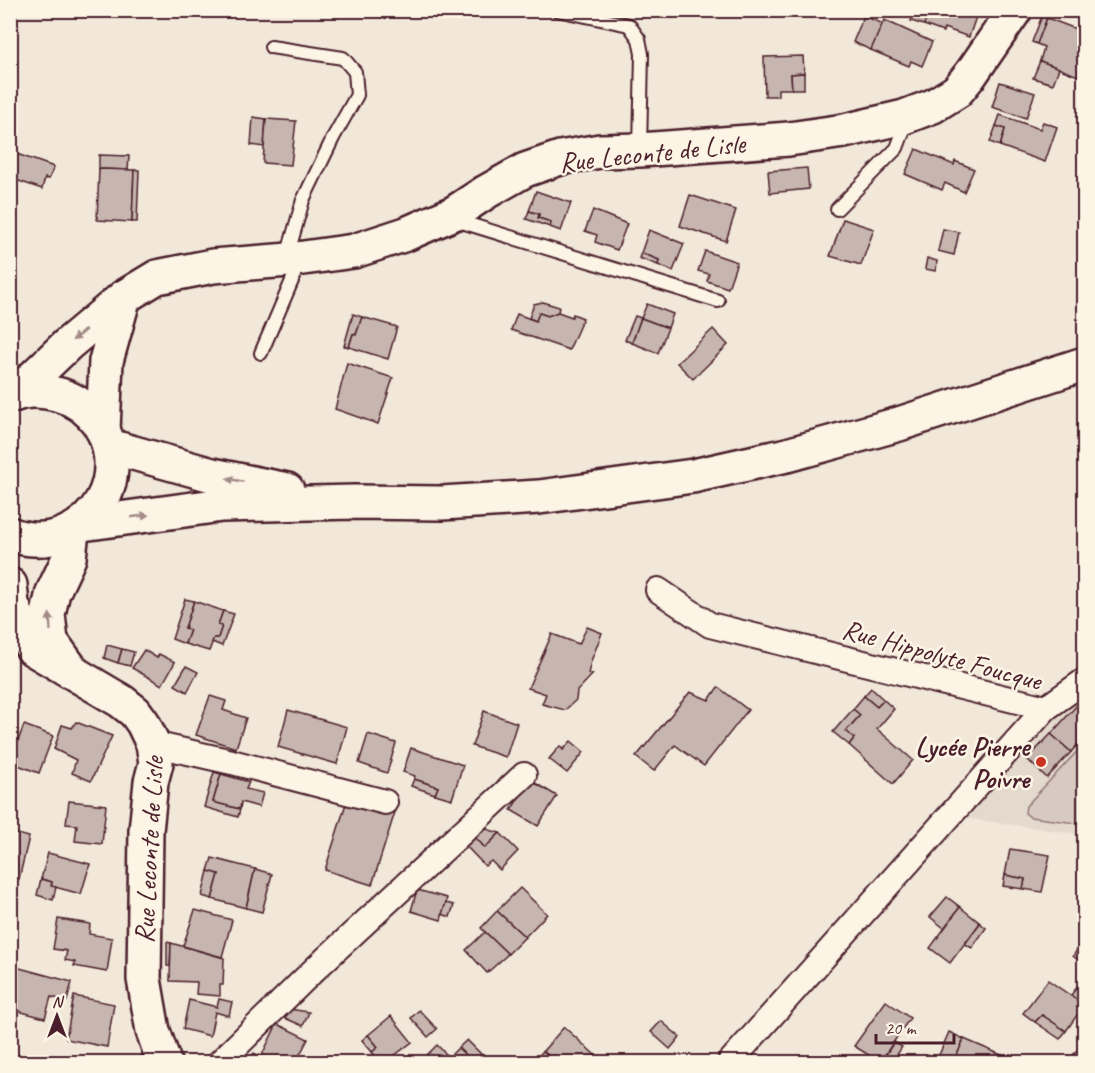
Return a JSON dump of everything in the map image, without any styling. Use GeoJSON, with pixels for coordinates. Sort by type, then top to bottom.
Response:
{"type":"FeatureCollection","features":[{"type":"Feature","properties":{"kind":"main road","name":"Rue Leconte de Lisle"},"geometry":{"type":"LineString","coordinates":[[13,395],[68,344],[124,297],[157,277],[213,266],[290,260],[354,251],[406,234],[454,213],[525,170],[560,158],[600,151],[789,139],[844,131],[909,115],[933,106],[957,91],[1015,10]]}},
{"type":"Feature","properties":{"kind":"main road"},"geometry":{"type":"LineString","coordinates":[[106,438],[106,361],[124,297]]}},
{"type":"Feature","properties":{"kind":"main road"},"geometry":{"type":"LineString","coordinates":[[77,528],[222,505],[442,503],[539,497],[693,476],[899,424],[1084,364]]}},
{"type":"Feature","properties":{"kind":"main road"},"geometry":{"type":"LineString","coordinates":[[10,534],[30,539],[44,539],[58,537],[77,528],[92,516],[107,492],[112,462],[106,438],[96,419],[77,402],[66,396],[41,391],[13,395]]}},
{"type":"Feature","properties":{"kind":"main road"},"geometry":{"type":"LineString","coordinates":[[106,438],[212,475],[354,502]]}},
{"type":"Feature","properties":{"kind":"main road","name":"Rue Leconte de Lisle"},"geometry":{"type":"LineString","coordinates":[[74,673],[51,641],[48,614],[53,592],[69,558],[77,528]]}},
{"type":"Feature","properties":{"kind":"main road","name":"Rue Leconte de Lisle"},"geometry":{"type":"LineString","coordinates":[[10,585],[12,604],[33,649],[121,701],[135,712],[153,744],[156,762],[151,783],[146,831],[144,979],[153,1031],[164,1062]]}},
{"type":"Feature","properties":{"kind":"street","name":"Rue Hippolyte Foucque"},"geometry":{"type":"LineString","coordinates":[[658,590],[710,626],[1046,708],[730,1062]]}},
{"type":"Feature","properties":{"kind":"street"},"geometry":{"type":"LineString","coordinates":[[1046,708],[1084,681]]}},
{"type":"Feature","properties":{"kind":"street"},"geometry":{"type":"LineString","coordinates":[[153,744],[385,802]]}},
{"type":"Feature","properties":{"kind":"street"},"geometry":{"type":"LineString","coordinates":[[220,1062],[316,968],[524,775]]}},
{"type":"Feature","properties":{"kind":"lane"},"geometry":{"type":"LineString","coordinates":[[557,10],[629,25],[639,39],[642,54],[640,150]]}},
{"type":"Feature","properties":{"kind":"lane"},"geometry":{"type":"LineString","coordinates":[[261,353],[294,276],[290,260],[290,246],[303,200],[357,95],[355,72],[343,58],[271,47]]}},
{"type":"Feature","properties":{"kind":"lane"},"geometry":{"type":"LineString","coordinates":[[837,209],[897,148],[909,115]]}},
{"type":"Feature","properties":{"kind":"lane"},"geometry":{"type":"LineString","coordinates":[[446,216],[718,301]]}},
{"type":"Feature","properties":{"kind":"shaded area","name":"Lycée Pierre Poivre"},"geometry":{"type":"Polygon","coordinates":[[[1084,681],[1084,835],[950,816],[1084,681]]]}},
{"type":"Feature","properties":{"kind":"shaded area"},"geometry":{"type":"Polygon","coordinates":[[[1084,744],[1084,824],[1030,817],[1025,813],[1026,806],[1084,744]]]}},
{"type":"Feature","properties":{"kind":"building"},"geometry":{"type":"Polygon","coordinates":[[[915,10],[930,10],[924,25],[911,21],[915,10]]]}},
{"type":"Feature","properties":{"kind":"building"},"geometry":{"type":"Polygon","coordinates":[[[930,10],[978,11],[969,37],[944,28],[943,32],[924,25],[930,10]]]}},
{"type":"Feature","properties":{"kind":"building"},"geometry":{"type":"Polygon","coordinates":[[[864,16],[883,24],[871,50],[853,42],[864,16]]]}},
{"type":"Feature","properties":{"kind":"building"},"geometry":{"type":"Polygon","coordinates":[[[1042,16],[1047,18],[1037,44],[1032,42],[1042,16]]]}},
{"type":"Feature","properties":{"kind":"building"},"geometry":{"type":"Polygon","coordinates":[[[1047,18],[1084,32],[1083,78],[1040,61],[1044,47],[1037,44],[1047,18]]]}},
{"type":"Feature","properties":{"kind":"building"},"geometry":{"type":"Polygon","coordinates":[[[884,20],[932,42],[922,66],[911,61],[909,66],[871,50],[884,20]]]}},
{"type":"Feature","properties":{"kind":"building"},"geometry":{"type":"Polygon","coordinates":[[[803,56],[804,73],[791,74],[792,89],[778,89],[778,96],[765,96],[764,57],[803,56]]]}},
{"type":"Feature","properties":{"kind":"building"},"geometry":{"type":"Polygon","coordinates":[[[1040,61],[1059,68],[1053,84],[1033,78],[1040,61]]]}},
{"type":"Feature","properties":{"kind":"building"},"geometry":{"type":"Polygon","coordinates":[[[804,73],[804,89],[792,89],[791,74],[804,73]]]}},
{"type":"Feature","properties":{"kind":"building"},"geometry":{"type":"Polygon","coordinates":[[[1000,82],[1035,93],[1026,118],[992,107],[1000,82]]]}},
{"type":"Feature","properties":{"kind":"building"},"geometry":{"type":"Polygon","coordinates":[[[1000,115],[1040,129],[1043,122],[1057,127],[1045,162],[1000,146],[1005,129],[996,126],[1000,115]]]}},
{"type":"Feature","properties":{"kind":"building"},"geometry":{"type":"Polygon","coordinates":[[[253,117],[266,119],[264,147],[251,145],[253,117]]]}},
{"type":"Feature","properties":{"kind":"building"},"geometry":{"type":"Polygon","coordinates":[[[266,119],[296,121],[291,165],[263,163],[266,119]]]}},
{"type":"Feature","properties":{"kind":"building"},"geometry":{"type":"Polygon","coordinates":[[[996,126],[1005,129],[1000,146],[990,142],[996,126]]]}},
{"type":"Feature","properties":{"kind":"building"},"geometry":{"type":"Polygon","coordinates":[[[916,149],[954,165],[955,161],[974,169],[964,192],[945,183],[942,190],[905,174],[916,149]]]}},
{"type":"Feature","properties":{"kind":"building"},"geometry":{"type":"Polygon","coordinates":[[[11,152],[54,167],[49,179],[45,178],[42,189],[10,178],[11,152]]]}},
{"type":"Feature","properties":{"kind":"building"},"geometry":{"type":"Polygon","coordinates":[[[99,155],[129,156],[128,170],[99,169],[99,155]]]}},
{"type":"Feature","properties":{"kind":"building"},"geometry":{"type":"Polygon","coordinates":[[[807,168],[809,189],[770,193],[768,171],[807,168]]]}},
{"type":"Feature","properties":{"kind":"building"},"geometry":{"type":"Polygon","coordinates":[[[99,169],[134,170],[132,222],[97,220],[99,169]]]}},
{"type":"Feature","properties":{"kind":"building"},"geometry":{"type":"Polygon","coordinates":[[[134,170],[139,170],[137,222],[132,222],[134,170]]]}},
{"type":"Feature","properties":{"kind":"building"},"geometry":{"type":"Polygon","coordinates":[[[536,191],[571,203],[561,231],[550,227],[551,222],[538,218],[539,214],[529,211],[536,191]]]}},
{"type":"Feature","properties":{"kind":"building"},"geometry":{"type":"Polygon","coordinates":[[[690,195],[736,210],[726,241],[680,226],[690,195]]]}},
{"type":"Feature","properties":{"kind":"building"},"geometry":{"type":"Polygon","coordinates":[[[593,210],[627,224],[617,250],[595,242],[597,235],[585,231],[593,210]]]}},
{"type":"Feature","properties":{"kind":"building"},"geometry":{"type":"Polygon","coordinates":[[[529,211],[539,214],[538,218],[551,222],[550,227],[526,219],[529,211]]]}},
{"type":"Feature","properties":{"kind":"building"},"geometry":{"type":"Polygon","coordinates":[[[843,219],[874,229],[861,265],[830,256],[843,219]]]}},
{"type":"Feature","properties":{"kind":"building"},"geometry":{"type":"Polygon","coordinates":[[[943,229],[959,232],[954,255],[938,251],[943,229]]]}},
{"type":"Feature","properties":{"kind":"building"},"geometry":{"type":"Polygon","coordinates":[[[649,230],[684,244],[673,271],[658,265],[659,260],[641,253],[649,230]]]}},
{"type":"Feature","properties":{"kind":"building"},"geometry":{"type":"Polygon","coordinates":[[[705,251],[737,262],[728,288],[707,281],[709,274],[698,271],[705,251]]]}},
{"type":"Feature","properties":{"kind":"building"},"geometry":{"type":"Polygon","coordinates":[[[641,253],[659,260],[658,265],[639,258],[641,253]]]}},
{"type":"Feature","properties":{"kind":"building"},"geometry":{"type":"Polygon","coordinates":[[[927,258],[937,261],[936,271],[925,269],[927,258]]]}},
{"type":"Feature","properties":{"kind":"building"},"geometry":{"type":"Polygon","coordinates":[[[543,302],[559,307],[558,312],[548,316],[539,313],[536,321],[529,318],[534,304],[543,302]]]}},
{"type":"Feature","properties":{"kind":"building"},"geometry":{"type":"Polygon","coordinates":[[[647,304],[673,314],[668,328],[641,318],[647,304]]]}},
{"type":"Feature","properties":{"kind":"building"},"geometry":{"type":"Polygon","coordinates":[[[558,312],[583,318],[569,350],[511,330],[517,314],[536,321],[539,313],[548,316],[558,312]]]}},
{"type":"Feature","properties":{"kind":"building"},"geometry":{"type":"Polygon","coordinates":[[[353,314],[362,317],[349,347],[344,346],[353,314]]]}},
{"type":"Feature","properties":{"kind":"building"},"geometry":{"type":"Polygon","coordinates":[[[635,316],[641,318],[632,343],[625,340],[635,316]]]}},
{"type":"Feature","properties":{"kind":"building"},"geometry":{"type":"Polygon","coordinates":[[[362,317],[397,327],[388,359],[349,347],[362,317]]]}},
{"type":"Feature","properties":{"kind":"building"},"geometry":{"type":"Polygon","coordinates":[[[641,318],[668,328],[658,353],[632,343],[641,318]]]}},
{"type":"Feature","properties":{"kind":"building"},"geometry":{"type":"Polygon","coordinates":[[[713,329],[728,345],[693,379],[677,363],[713,329]]]}},
{"type":"Feature","properties":{"kind":"building"},"geometry":{"type":"Polygon","coordinates":[[[347,363],[393,378],[378,424],[335,409],[347,363]]]}},
{"type":"Feature","properties":{"kind":"building"},"geometry":{"type":"Polygon","coordinates":[[[185,599],[194,601],[185,628],[190,630],[185,644],[172,639],[185,599]]]}},
{"type":"Feature","properties":{"kind":"building"},"geometry":{"type":"Polygon","coordinates":[[[194,601],[223,611],[218,625],[222,626],[218,638],[214,638],[209,651],[185,644],[190,630],[185,628],[194,601]]]}},
{"type":"Feature","properties":{"kind":"building"},"geometry":{"type":"Polygon","coordinates":[[[223,611],[234,614],[222,646],[212,642],[214,638],[218,638],[222,626],[218,625],[223,611]]]}},
{"type":"Feature","properties":{"kind":"building"},"geometry":{"type":"Polygon","coordinates":[[[587,627],[602,633],[588,674],[593,674],[577,691],[576,700],[565,710],[542,704],[546,694],[528,688],[552,634],[579,644],[587,627]]]}},
{"type":"Feature","properties":{"kind":"building"},"geometry":{"type":"Polygon","coordinates":[[[107,645],[122,649],[118,663],[104,658],[107,645]]]}},
{"type":"Feature","properties":{"kind":"building"},"geometry":{"type":"Polygon","coordinates":[[[122,649],[134,652],[130,666],[118,663],[122,649]]]}},
{"type":"Feature","properties":{"kind":"building"},"geometry":{"type":"Polygon","coordinates":[[[144,650],[157,658],[159,654],[175,662],[162,685],[132,668],[144,650]]]}},
{"type":"Feature","properties":{"kind":"building"},"geometry":{"type":"Polygon","coordinates":[[[186,666],[198,672],[187,692],[175,685],[186,666]]]}},
{"type":"Feature","properties":{"kind":"building"},"geometry":{"type":"Polygon","coordinates":[[[718,687],[748,710],[704,766],[675,745],[654,771],[636,757],[690,692],[709,700],[718,687]]]}},
{"type":"Feature","properties":{"kind":"building"},"geometry":{"type":"Polygon","coordinates":[[[871,688],[884,700],[877,707],[864,696],[871,688]]]}},
{"type":"Feature","properties":{"kind":"building"},"geometry":{"type":"Polygon","coordinates":[[[210,696],[226,701],[223,710],[246,718],[236,748],[196,735],[210,696]]]}},
{"type":"Feature","properties":{"kind":"building"},"geometry":{"type":"Polygon","coordinates":[[[864,696],[877,707],[884,700],[894,709],[877,729],[913,760],[893,784],[849,745],[854,738],[846,731],[860,715],[853,709],[864,696]]]}},
{"type":"Feature","properties":{"kind":"building"},"geometry":{"type":"Polygon","coordinates":[[[1077,705],[1084,712],[1084,738],[1071,752],[1051,734],[1077,705]]]}},
{"type":"Feature","properties":{"kind":"building"},"geometry":{"type":"Polygon","coordinates":[[[853,709],[860,715],[846,731],[854,738],[849,745],[833,732],[853,709]]]}},
{"type":"Feature","properties":{"kind":"building"},"geometry":{"type":"Polygon","coordinates":[[[288,710],[347,727],[337,764],[278,747],[288,710]]]}},
{"type":"Feature","properties":{"kind":"building"},"geometry":{"type":"Polygon","coordinates":[[[484,711],[517,723],[506,757],[472,746],[484,711]]]}},
{"type":"Feature","properties":{"kind":"building"},"geometry":{"type":"Polygon","coordinates":[[[76,722],[112,736],[91,781],[72,773],[76,760],[54,749],[62,725],[72,728],[76,722]]]}},
{"type":"Feature","properties":{"kind":"building"},"geometry":{"type":"Polygon","coordinates":[[[24,725],[53,736],[39,773],[10,762],[24,725]]]}},
{"type":"Feature","properties":{"kind":"building"},"geometry":{"type":"Polygon","coordinates":[[[368,734],[396,743],[387,773],[359,763],[368,734]]]}},
{"type":"Feature","properties":{"kind":"building"},"geometry":{"type":"Polygon","coordinates":[[[1051,734],[1071,752],[1047,778],[1027,759],[1051,734]]]}},
{"type":"Feature","properties":{"kind":"building"},"geometry":{"type":"Polygon","coordinates":[[[571,741],[584,752],[567,773],[549,759],[560,746],[563,750],[571,741]]]}},
{"type":"Feature","properties":{"kind":"building"},"geometry":{"type":"Polygon","coordinates":[[[411,748],[463,765],[452,799],[435,794],[438,787],[414,779],[415,776],[403,772],[411,748]]]}},
{"type":"Feature","properties":{"kind":"building"},"geometry":{"type":"Polygon","coordinates":[[[214,772],[221,774],[213,802],[240,809],[238,817],[204,807],[214,772]]]}},
{"type":"Feature","properties":{"kind":"building"},"geometry":{"type":"Polygon","coordinates":[[[221,774],[249,782],[246,789],[263,793],[259,807],[241,802],[240,809],[213,802],[221,774]]]}},
{"type":"Feature","properties":{"kind":"building"},"geometry":{"type":"Polygon","coordinates":[[[414,779],[438,787],[435,794],[411,786],[414,779]]]}},
{"type":"Feature","properties":{"kind":"building"},"geometry":{"type":"Polygon","coordinates":[[[530,780],[557,796],[538,826],[511,810],[530,780]]]}},
{"type":"Feature","properties":{"kind":"building"},"geometry":{"type":"Polygon","coordinates":[[[348,797],[395,812],[372,885],[325,870],[348,797]]]}},
{"type":"Feature","properties":{"kind":"building"},"geometry":{"type":"Polygon","coordinates":[[[69,801],[106,805],[102,844],[75,841],[77,825],[66,824],[69,801]]]}},
{"type":"Feature","properties":{"kind":"building"},"geometry":{"type":"Polygon","coordinates":[[[483,828],[500,833],[485,848],[474,836],[483,828]]]}},
{"type":"Feature","properties":{"kind":"building"},"geometry":{"type":"Polygon","coordinates":[[[10,832],[29,837],[19,879],[10,877],[10,832]]]}},
{"type":"Feature","properties":{"kind":"building"},"geometry":{"type":"Polygon","coordinates":[[[500,833],[518,851],[500,870],[491,861],[485,866],[465,845],[474,836],[485,848],[500,833]]]}},
{"type":"Feature","properties":{"kind":"building"},"geometry":{"type":"Polygon","coordinates":[[[1010,849],[1050,855],[1042,892],[1023,889],[1025,879],[1005,875],[1010,849]]]}},
{"type":"Feature","properties":{"kind":"building"},"geometry":{"type":"Polygon","coordinates":[[[48,853],[90,864],[81,894],[51,886],[52,882],[41,879],[48,853]]]}},
{"type":"Feature","properties":{"kind":"building"},"geometry":{"type":"Polygon","coordinates":[[[212,858],[255,869],[246,908],[212,899],[219,874],[208,871],[212,858]]]}},
{"type":"Feature","properties":{"kind":"building"},"geometry":{"type":"Polygon","coordinates":[[[255,869],[272,874],[262,912],[246,908],[255,869]]]}},
{"type":"Feature","properties":{"kind":"building"},"geometry":{"type":"Polygon","coordinates":[[[208,871],[219,874],[212,899],[202,896],[208,871]]]}},
{"type":"Feature","properties":{"kind":"building"},"geometry":{"type":"Polygon","coordinates":[[[1005,875],[1025,879],[1023,889],[1003,886],[1005,875]]]}},
{"type":"Feature","properties":{"kind":"building"},"geometry":{"type":"Polygon","coordinates":[[[41,879],[52,882],[51,886],[56,887],[53,900],[37,895],[41,879]]]}},
{"type":"Feature","properties":{"kind":"building"},"geometry":{"type":"Polygon","coordinates":[[[520,888],[547,914],[525,937],[497,911],[520,888]]]}},
{"type":"Feature","properties":{"kind":"building"},"geometry":{"type":"Polygon","coordinates":[[[417,890],[447,898],[441,920],[411,911],[417,890]]]}},
{"type":"Feature","properties":{"kind":"building"},"geometry":{"type":"Polygon","coordinates":[[[947,897],[960,907],[944,928],[930,917],[947,897]]]}},
{"type":"Feature","properties":{"kind":"building"},"geometry":{"type":"Polygon","coordinates":[[[446,903],[454,905],[450,917],[442,914],[446,903]]]}},
{"type":"Feature","properties":{"kind":"building"},"geometry":{"type":"Polygon","coordinates":[[[960,907],[980,923],[950,963],[930,948],[960,907]]]}},
{"type":"Feature","properties":{"kind":"building"},"geometry":{"type":"Polygon","coordinates":[[[195,910],[232,920],[222,957],[183,946],[195,910]]]}},
{"type":"Feature","properties":{"kind":"building"},"geometry":{"type":"Polygon","coordinates":[[[497,911],[525,937],[508,954],[481,928],[497,911]]]}},
{"type":"Feature","properties":{"kind":"building"},"geometry":{"type":"Polygon","coordinates":[[[58,919],[90,924],[89,934],[112,938],[107,972],[74,966],[75,962],[65,960],[67,951],[53,949],[58,919]]]}},
{"type":"Feature","properties":{"kind":"building"},"geometry":{"type":"Polygon","coordinates":[[[980,923],[986,928],[972,948],[965,944],[980,923]]]}},
{"type":"Feature","properties":{"kind":"building"},"geometry":{"type":"Polygon","coordinates":[[[485,932],[508,954],[487,973],[466,950],[485,932]]]}},
{"type":"Feature","properties":{"kind":"building"},"geometry":{"type":"Polygon","coordinates":[[[1084,939],[1084,964],[1073,956],[1084,939]]]}},
{"type":"Feature","properties":{"kind":"building"},"geometry":{"type":"Polygon","coordinates":[[[167,942],[171,943],[170,966],[167,966],[167,942]]]}},
{"type":"Feature","properties":{"kind":"building"},"geometry":{"type":"Polygon","coordinates":[[[171,943],[224,958],[223,985],[220,985],[220,996],[196,994],[197,982],[170,981],[171,943]]]}},
{"type":"Feature","properties":{"kind":"building"},"geometry":{"type":"Polygon","coordinates":[[[12,966],[72,982],[67,1001],[51,997],[45,1018],[10,1009],[12,966]]]}},
{"type":"Feature","properties":{"kind":"building"},"geometry":{"type":"Polygon","coordinates":[[[1048,980],[1084,1005],[1066,1031],[1042,1015],[1035,1022],[1023,1013],[1048,980]]]}},
{"type":"Feature","properties":{"kind":"building"},"geometry":{"type":"Polygon","coordinates":[[[1081,982],[1084,984],[1084,1005],[1071,995],[1081,982]]]}},
{"type":"Feature","properties":{"kind":"building"},"geometry":{"type":"Polygon","coordinates":[[[74,996],[114,1004],[107,1047],[66,1039],[74,996]]]}},
{"type":"Feature","properties":{"kind":"building"},"geometry":{"type":"Polygon","coordinates":[[[219,999],[232,1002],[229,1016],[215,1012],[210,1036],[183,1029],[189,1000],[217,1007],[219,999]]]}},
{"type":"Feature","properties":{"kind":"building"},"geometry":{"type":"Polygon","coordinates":[[[886,1001],[910,1018],[880,1062],[854,1046],[886,1001]]]}},
{"type":"Feature","properties":{"kind":"building"},"geometry":{"type":"Polygon","coordinates":[[[289,1009],[309,1012],[303,1026],[285,1018],[289,1009]]]}},
{"type":"Feature","properties":{"kind":"building"},"geometry":{"type":"Polygon","coordinates":[[[419,1010],[437,1029],[428,1037],[411,1018],[419,1010]]]}},
{"type":"Feature","properties":{"kind":"building"},"geometry":{"type":"Polygon","coordinates":[[[1042,1015],[1066,1031],[1060,1039],[1035,1022],[1042,1015]]]}},
{"type":"Feature","properties":{"kind":"building"},"geometry":{"type":"Polygon","coordinates":[[[391,1016],[412,1042],[386,1062],[380,1062],[372,1052],[378,1047],[368,1035],[391,1016]]]}},
{"type":"Feature","properties":{"kind":"building"},"geometry":{"type":"Polygon","coordinates":[[[661,1021],[680,1037],[670,1049],[651,1032],[661,1021]]]}},
{"type":"Feature","properties":{"kind":"building"},"geometry":{"type":"Polygon","coordinates":[[[277,1024],[308,1039],[296,1062],[249,1062],[254,1053],[261,1057],[277,1024]]]}},
{"type":"Feature","properties":{"kind":"building"},"geometry":{"type":"Polygon","coordinates":[[[564,1027],[595,1055],[588,1062],[556,1062],[543,1051],[564,1027]]]}},
{"type":"Feature","properties":{"kind":"building"},"geometry":{"type":"Polygon","coordinates":[[[949,1032],[964,1039],[954,1062],[936,1062],[949,1032]]]}},
{"type":"Feature","properties":{"kind":"building"},"geometry":{"type":"Polygon","coordinates":[[[368,1035],[378,1047],[372,1052],[362,1040],[368,1035]]]}},
{"type":"Feature","properties":{"kind":"building"},"geometry":{"type":"Polygon","coordinates":[[[964,1039],[1006,1057],[1004,1062],[954,1062],[964,1039]]]}},
{"type":"Feature","properties":{"kind":"building"},"geometry":{"type":"Polygon","coordinates":[[[467,1040],[481,1054],[473,1062],[458,1048],[467,1040]]]}},
{"type":"Feature","properties":{"kind":"building"},"geometry":{"type":"Polygon","coordinates":[[[1084,1041],[1084,1062],[1068,1062],[1084,1041]]]}},
{"type":"Feature","properties":{"kind":"building"},"geometry":{"type":"Polygon","coordinates":[[[894,1042],[902,1047],[892,1062],[881,1062],[894,1042]]]}},
{"type":"Feature","properties":{"kind":"building"},"geometry":{"type":"Polygon","coordinates":[[[437,1045],[449,1057],[458,1048],[473,1062],[420,1062],[437,1045]]]}},
{"type":"Feature","properties":{"kind":"building"},"geometry":{"type":"Polygon","coordinates":[[[543,1051],[551,1058],[547,1062],[533,1062],[543,1051]]]}},
{"type":"Feature","properties":{"kind":"place","name":"Lycée Pierre Poivre"},"geometry":{"type":"Point","coordinates":[1041,762]}}]}
